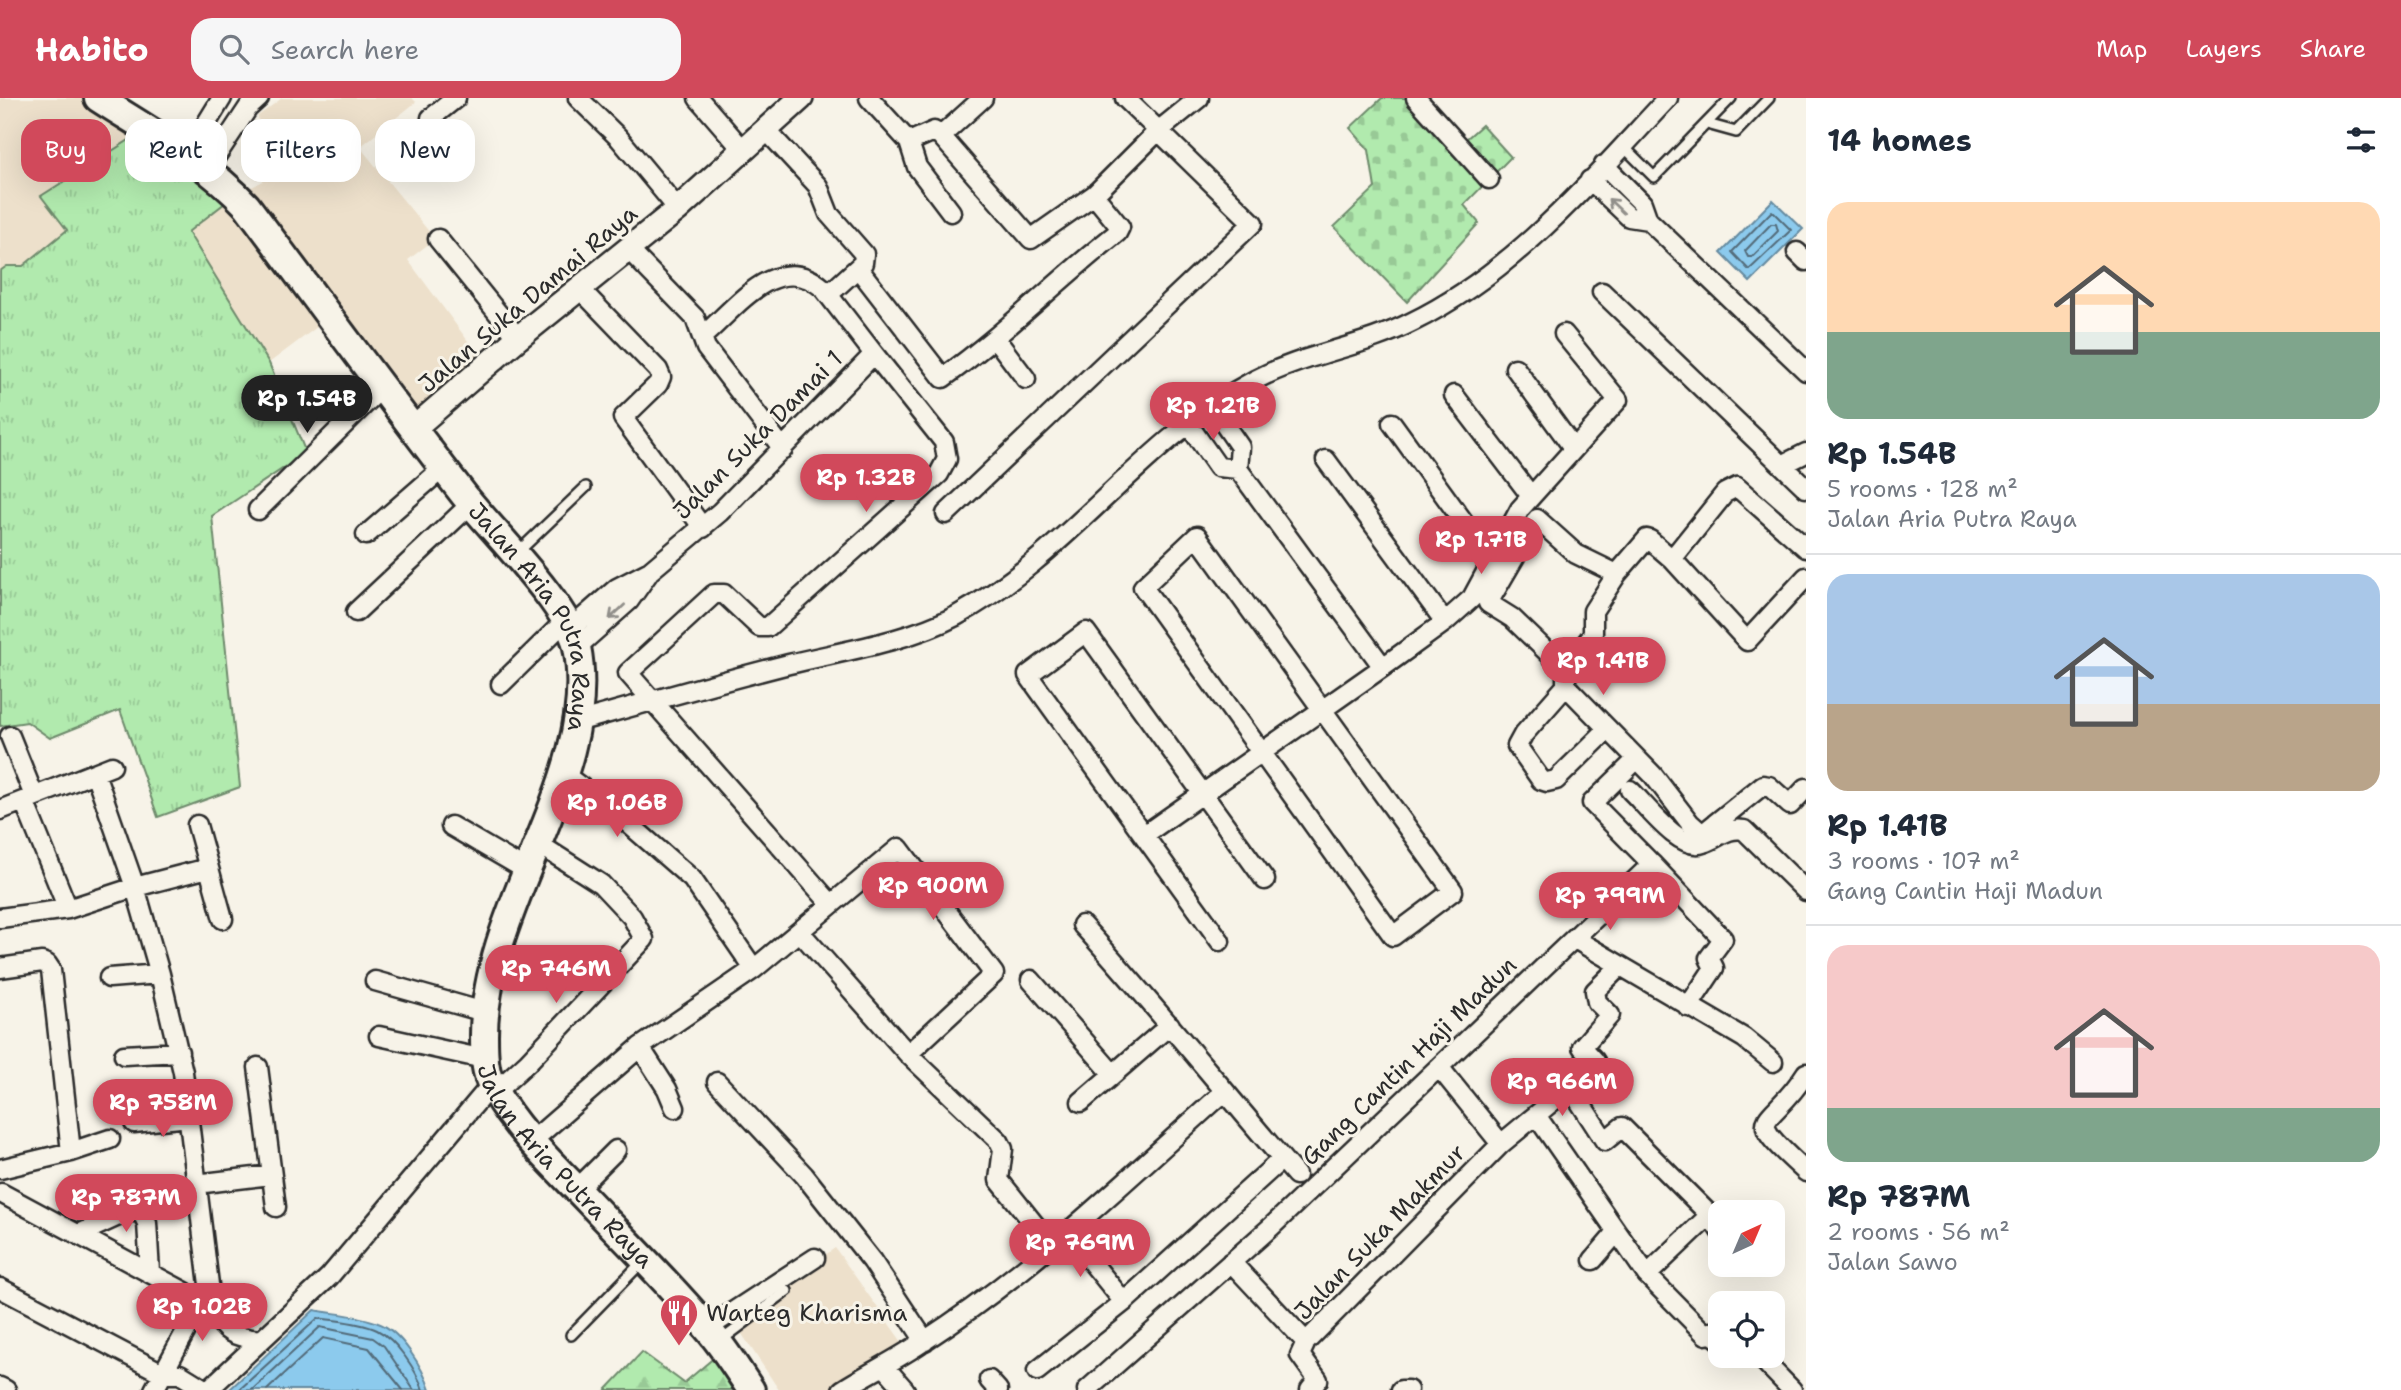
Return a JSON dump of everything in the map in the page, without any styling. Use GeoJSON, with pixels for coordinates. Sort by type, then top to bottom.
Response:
{"type":"FeatureCollection","features":[{"type":"Feature","properties":{"kind":"main road","name":"Jalan Aria Putra Raya"},"geometry":{"type":"LineString","coordinates":[[98,98],[130,119]]}},
{"type":"Feature","properties":{"kind":"main road","name":"Jalan Aria Putra Raya"},"geometry":{"type":"LineString","coordinates":[[220,182],[247,206],[443,468],[516,554],[571,632],[580,706],[577,722],[562,773],[492,965],[484,1012],[484,1059],[493,1088],[532,1141],[713,1336],[751,1390]]}},
{"type":"Feature","properties":{"kind":"street"},"geometry":{"type":"LineString","coordinates":[[214,119],[222,98]]}},
{"type":"Feature","properties":{"kind":"street"},"geometry":{"type":"LineString","coordinates":[[227,130],[259,98]]}},
{"type":"Feature","properties":{"kind":"street"},"geometry":{"type":"LineString","coordinates":[[431,118],[456,98]]}},
{"type":"Feature","properties":{"kind":"street"},"geometry":{"type":"LineString","coordinates":[[578,98],[619,138],[680,207]]}},
{"type":"Feature","properties":{"kind":"street"},"geometry":{"type":"LineString","coordinates":[[590,98],[680,207]]}},
{"type":"Feature","properties":{"kind":"street"},"geometry":{"type":"LineString","coordinates":[[698,98],[743,150]]}},
{"type":"Feature","properties":{"kind":"street","name":"Jalan Suka Damai Raya"},"geometry":{"type":"LineString","coordinates":[[413,429],[518,338],[680,207],[801,98]]}},
{"type":"Feature","properties":{"kind":"street"},"geometry":{"type":"LineString","coordinates":[[869,98],[909,142],[918,167],[951,212]]}},
{"type":"Feature","properties":{"kind":"street"},"geometry":{"type":"LineString","coordinates":[[940,136],[984,98]]}},
{"type":"Feature","properties":{"kind":"street"},"geometry":{"type":"LineString","coordinates":[[946,514],[1253,223],[1125,98]]}},
{"type":"Feature","properties":{"kind":"street"},"geometry":{"type":"LineString","coordinates":[[909,142],[934,131],[1031,239],[1094,195],[1157,132],[1199,98]]}},
{"type":"Feature","properties":{"kind":"street"},"geometry":{"type":"LineString","coordinates":[[1416,98],[1489,179]]}},
{"type":"Feature","properties":{"kind":"street"},"geometry":{"type":"LineString","coordinates":[[577,722],[894,639],[955,616],[1017,574],[1188,424],[1255,380],[1410,323],[1470,290],[1529,243],[1668,98]]}},
{"type":"Feature","properties":{"kind":"street"},"geometry":{"type":"LineString","coordinates":[[703,336],[771,278],[793,276],[807,279],[816,282],[829,294],[865,260],[860,246],[829,214],[818,186],[766,130]]}},
{"type":"Feature","properties":{"kind":"street"},"geometry":{"type":"LineString","coordinates":[[1604,165],[1642,203],[1648,220],[1806,371]]}},
{"type":"Feature","properties":{"kind":"street"},"geometry":{"type":"LineString","coordinates":[[1590,180],[1629,217],[1648,220]]}},
{"type":"Feature","properties":{"kind":"street"},"geometry":{"type":"LineString","coordinates":[[858,268],[942,377],[995,338],[1117,233],[1120,227],[1094,195]]}},
{"type":"Feature","properties":{"kind":"street"},"geometry":{"type":"LineString","coordinates":[[438,239],[518,338]]}},
{"type":"Feature","properties":{"kind":"street"},"geometry":{"type":"LineString","coordinates":[[629,250],[695,318],[706,348],[783,449]]}},
{"type":"Feature","properties":{"kind":"street"},"geometry":{"type":"LineString","coordinates":[[580,289],[658,370],[661,377],[658,384],[623,418],[703,528]]}},
{"type":"Feature","properties":{"kind":"street"},"geometry":{"type":"LineString","coordinates":[[1601,292],[1806,488]]}},
{"type":"Feature","properties":{"kind":"street","name":"Jalan Suka Damai 1"},"geometry":{"type":"LineString","coordinates":[[501,684],[571,632],[629,601],[650,571],[703,528],[874,354],[829,294]]}},
{"type":"Feature","properties":{"kind":"street"},"geometry":{"type":"LineString","coordinates":[[1144,835],[1383,667],[1445,622],[1472,598],[1520,509],[1618,400],[1564,334]]}},
{"type":"Feature","properties":{"kind":"street"},"geometry":{"type":"LineString","coordinates":[[995,338],[1026,379]]}},
{"type":"Feature","properties":{"kind":"street"},"geometry":{"type":"LineString","coordinates":[[831,904],[628,673],[714,594],[724,594],[759,627],[768,627],[939,474],[947,459],[944,442],[874,354]]}},
{"type":"Feature","properties":{"kind":"street"},"geometry":{"type":"LineString","coordinates":[[1515,368],[1574,449]]}},
{"type":"Feature","properties":{"kind":"street"},"geometry":{"type":"LineString","coordinates":[[258,510],[382,387]]}},
{"type":"Feature","properties":{"kind":"street"},"geometry":{"type":"LineString","coordinates":[[1454,394],[1531,496]]}},
{"type":"Feature","properties":{"kind":"street"},"geometry":{"type":"LineString","coordinates":[[1213,408],[1240,447],[1238,469],[1383,667]]}},
{"type":"Feature","properties":{"kind":"street"},"geometry":{"type":"LineString","coordinates":[[1188,424],[1218,467],[1238,469]]}},
{"type":"Feature","properties":{"kind":"street"},"geometry":{"type":"LineString","coordinates":[[1392,424],[1492,561]]}},
{"type":"Feature","properties":{"kind":"street"},"geometry":{"type":"LineString","coordinates":[[1782,465],[1806,453]]}},
{"type":"Feature","properties":{"kind":"street"},"geometry":{"type":"LineString","coordinates":[[1326,460],[1445,622]]}},
{"type":"Feature","properties":{"kind":"street"},"geometry":{"type":"LineString","coordinates":[[366,535],[443,468]]}},
{"type":"Feature","properties":{"kind":"street"},"geometry":{"type":"LineString","coordinates":[[1672,559],[1724,493],[1737,487],[1806,548]]}},
{"type":"Feature","properties":{"kind":"street"},"geometry":{"type":"LineString","coordinates":[[356,612],[471,504]]}},
{"type":"Feature","properties":{"kind":"street"},"geometry":{"type":"LineString","coordinates":[[1618,574],[1576,554],[1537,519],[1488,603],[1512,618],[1700,832],[1706,831],[1763,785],[1769,786],[1790,805],[1806,788]]}},
{"type":"Feature","properties":{"kind":"street"},"geometry":{"type":"LineString","coordinates":[[1197,536],[1322,710],[1454,891],[1393,936],[1143,587],[1197,536]]}},
{"type":"Feature","properties":{"kind":"street"},"geometry":{"type":"LineString","coordinates":[[1608,729],[1556,780],[1547,782],[1541,780],[1517,746],[1566,678],[1592,634],[1593,611],[1618,574],[1647,539],[1672,559],[1747,641],[1806,577]]}},
{"type":"Feature","properties":{"kind":"street"},"geometry":{"type":"LineString","coordinates":[[1220,941],[1028,675],[1086,632],[1265,880]]}},
{"type":"Feature","properties":{"kind":"street"},"geometry":{"type":"LineString","coordinates":[[10,736],[68,909]]}},
{"type":"Feature","properties":{"kind":"street"},"geometry":{"type":"LineString","coordinates":[[1637,759],[1592,803],[1723,939],[1709,958],[1714,968],[1688,1007]]}},
{"type":"Feature","properties":{"kind":"street"},"geometry":{"type":"LineString","coordinates":[[0,810],[104,770],[179,1052],[212,1309],[221,1328],[234,1337],[260,1340]]}},
{"type":"Feature","properties":{"kind":"street"},"geometry":{"type":"LineString","coordinates":[[562,773],[614,811],[692,879],[754,968]]}},
{"type":"Feature","properties":{"kind":"street"},"geometry":{"type":"LineString","coordinates":[[1630,790],[1681,842],[1700,845],[1732,828],[1744,830],[1806,891]]}},
{"type":"Feature","properties":{"kind":"street"},"geometry":{"type":"LineString","coordinates":[[197,825],[223,919]]}},
{"type":"Feature","properties":{"kind":"street"},"geometry":{"type":"LineString","coordinates":[[451,826],[526,870]]}},
{"type":"Feature","properties":{"kind":"street"},"geometry":{"type":"LineString","coordinates":[[154,1390],[180,1374],[207,1390],[330,1277],[493,1088],[528,1062],[644,939],[632,917],[601,884],[537,843]]}},
{"type":"Feature","properties":{"kind":"street"},"geometry":{"type":"LineString","coordinates":[[532,1141],[640,1047],[754,968],[899,848],[992,970],[992,976],[908,1054]]}},
{"type":"Feature","properties":{"kind":"street","name":"Gang Cantin Haji Madun"},"geometry":{"type":"LineString","coordinates":[[1087,1390],[1231,1262],[1576,939],[1652,864]]}},
{"type":"Feature","properties":{"kind":"street"},"geometry":{"type":"LineString","coordinates":[[0,918],[68,909],[135,887],[208,869]]}},
{"type":"Feature","properties":{"kind":"street"},"geometry":{"type":"LineString","coordinates":[[1082,925],[1157,1006],[1223,1093],[1296,1175]]}},
{"type":"Feature","properties":{"kind":"street"},"geometry":{"type":"LineString","coordinates":[[800,932],[908,1054],[999,1141],[1003,1149],[999,1180],[1051,1245]]}},
{"type":"Feature","properties":{"kind":"street"},"geometry":{"type":"LineString","coordinates":[[1576,939],[1744,1038],[1773,1062]]}},
{"type":"Feature","properties":{"kind":"street"},"geometry":{"type":"LineString","coordinates":[[0,968],[41,962],[47,964],[51,970],[71,1152]]}},
{"type":"Feature","properties":{"kind":"street","name":"Jalan Suka Makmur"},"geometry":{"type":"LineString","coordinates":[[1319,1387],[1300,1355],[1306,1342],[1501,1144],[1570,1087],[1595,1061],[1582,1047],[1610,1015],[1597,1002],[1595,991],[1620,966]]}},
{"type":"Feature","properties":{"kind":"street"},"geometry":{"type":"LineString","coordinates":[[109,978],[160,974]]}},
{"type":"Feature","properties":{"kind":"street"},"geometry":{"type":"LineString","coordinates":[[1031,979],[1113,1074]]}},
{"type":"Feature","properties":{"kind":"street"},"geometry":{"type":"LineString","coordinates":[[375,981],[484,1012]]}},
{"type":"Feature","properties":{"kind":"street"},"geometry":{"type":"LineString","coordinates":[[1081,1102],[1170,1026]]}},
{"type":"Feature","properties":{"kind":"street"},"geometry":{"type":"LineString","coordinates":[[379,1036],[484,1059]]}},
{"type":"Feature","properties":{"kind":"street"},"geometry":{"type":"LineString","coordinates":[[640,1047],[667,1089],[675,1108]]}},
{"type":"Feature","properties":{"kind":"street"},"geometry":{"type":"LineString","coordinates":[[124,1055],[179,1052]]}},
{"type":"Feature","properties":{"kind":"street"},"geometry":{"type":"LineString","coordinates":[[258,1067],[276,1207]]}},
{"type":"Feature","properties":{"kind":"street"},"geometry":{"type":"LineString","coordinates":[[1438,1067],[1501,1144]]}},
{"type":"Feature","properties":{"kind":"street"},"geometry":{"type":"LineString","coordinates":[[1805,1078],[1767,1116],[1764,1127],[1768,1137],[1806,1172]]}},
{"type":"Feature","properties":{"kind":"street"},"geometry":{"type":"LineString","coordinates":[[716,1082],[804,1175],[872,1261],[925,1341]]}},
{"type":"Feature","properties":{"kind":"street"},"geometry":{"type":"LineString","coordinates":[[1570,1087],[1605,1141],[1622,1126],[1708,1213]]}},
{"type":"Feature","properties":{"kind":"street"},"geometry":{"type":"LineString","coordinates":[[845,1389],[925,1341],[1051,1245],[1223,1093]]}},
{"type":"Feature","properties":{"kind":"street"},"geometry":{"type":"LineString","coordinates":[[1536,1115],[1647,1275],[1706,1335],[1708,1334]]}},
{"type":"Feature","properties":{"kind":"street"},"geometry":{"type":"LineString","coordinates":[[134,1123],[188,1117]]}},
{"type":"Feature","properties":{"kind":"street"},"geometry":{"type":"LineString","coordinates":[[0,1169],[71,1152],[110,1139]]}},
{"type":"Feature","properties":{"kind":"street"},"geometry":{"type":"LineString","coordinates":[[577,1189],[616,1150]]}},
{"type":"Feature","properties":{"kind":"street"},"geometry":{"type":"LineString","coordinates":[[1037,1371],[1124,1302],[1282,1159]]}},
{"type":"Feature","properties":{"kind":"street"},"geometry":{"type":"LineString","coordinates":[[196,1184],[271,1175]]}},
{"type":"Feature","properties":{"kind":"street"},"geometry":{"type":"LineString","coordinates":[[0,1191],[185,1292],[194,1303],[195,1314],[167,1382]]}},
{"type":"Feature","properties":{"kind":"street"},"geometry":{"type":"LineString","coordinates":[[79,1234],[127,1212],[141,1211],[147,1223],[150,1272]]}},
{"type":"Feature","properties":{"kind":"street"},"geometry":{"type":"LineString","coordinates":[[1647,1275],[1708,1217]]}},
{"type":"Feature","properties":{"kind":"street"},"geometry":{"type":"LineString","coordinates":[[1067,1232],[1124,1302]]}},
{"type":"Feature","properties":{"kind":"street"},"geometry":{"type":"LineString","coordinates":[[1593,1259],[1617,1232]]}},
{"type":"Feature","properties":{"kind":"street"},"geometry":{"type":"LineString","coordinates":[[713,1336],[815,1258]]}},
{"type":"Feature","properties":{"kind":"street"},"geometry":{"type":"LineString","coordinates":[[1231,1262],[1306,1342]]}},
{"type":"Feature","properties":{"kind":"street"},"geometry":{"type":"LineString","coordinates":[[0,1288],[167,1382]]}},
{"type":"Feature","properties":{"kind":"street"},"geometry":{"type":"LineString","coordinates":[[884,1366],[905,1390]]}},
{"type":"Feature","properties":{"kind":"street"},"geometry":{"type":"LineString","coordinates":[[1771,1368],[1792,1390]]}},
{"type":"Feature","properties":{"kind":"street"},"geometry":{"type":"LineString","coordinates":[[0,1387],[6,1390]]}},
{"type":"Feature","properties":{"kind":"street"},"geometry":{"type":"LineString","coordinates":[[1401,1390],[1408,1390]]}},
{"type":"Feature","properties":{"kind":"lane"},"geometry":{"type":"LineString","coordinates":[[1623,146],[1654,177],[1731,98]]}},
{"type":"Feature","properties":{"kind":"lane"},"geometry":{"type":"LineString","coordinates":[[1707,124],[1736,132],[1769,98]]}},
{"type":"Feature","properties":{"kind":"lane"},"geometry":{"type":"LineString","coordinates":[[516,554],[586,487]]}},
{"type":"Feature","properties":{"kind":"lane"},"geometry":{"type":"LineString","coordinates":[[571,1335],[644,1259]]}},
{"type":"Feature","properties":{"kind":"lane"},"geometry":{"type":"LineString","coordinates":[[713,1336],[787,1291]]}},
{"type":"Feature","properties":{"kind":"shaded area"},"geometry":{"type":"Polygon","coordinates":[[[0,98],[93,98],[89,105],[109,119],[21,119],[21,182],[63,182],[41,196],[67,230],[23,266],[7,266],[0,271],[0,98]]]}},
{"type":"Feature","properties":{"kind":"shaded area"},"geometry":{"type":"Polygon","coordinates":[[[282,98],[412,98],[416,102],[395,119],[375,119],[375,135],[361,146],[361,119],[258,119],[258,116],[282,98]]]}},
{"type":"Feature","properties":{"kind":"shaded area"},"geometry":{"type":"Polygon","coordinates":[[[111,121],[125,131],[125,143],[111,152],[111,121]]]}},
{"type":"Feature","properties":{"kind":"shaded area"},"geometry":{"type":"Polygon","coordinates":[[[361,148],[375,165],[375,182],[389,182],[435,239],[408,260],[482,360],[414,421],[337,312],[269,363],[188,232],[230,199],[261,182],[361,182],[361,148]]]}},
{"type":"Feature","properties":{"kind":"shaded area"},"geometry":{"type":"Polygon","coordinates":[[[835,1248],[907,1349],[846,1390],[779,1390],[732,1319],[835,1248]]]}},
{"type":"Feature","properties":{"kind":"green space"},"geometry":{"type":"Polygon","coordinates":[[[1382,98],[1409,98],[1456,148],[1482,125],[1511,157],[1464,205],[1479,223],[1407,302],[1334,227],[1375,188],[1369,150],[1350,128],[1382,98]]]}},
{"type":"Feature","properties":{"kind":"green space"},"geometry":{"type":"Polygon","coordinates":[[[125,143],[125,182],[204,182],[230,199],[188,232],[269,363],[306,453],[212,516],[240,787],[158,817],[120,710],[50,738],[27,722],[0,726],[0,271],[7,266],[23,266],[67,230],[41,196],[63,182],[111,182],[111,152],[125,143]]]}},
{"type":"Feature","properties":{"kind":"green space"},"geometry":{"type":"Polygon","coordinates":[[[722,1351],[749,1390],[606,1390],[642,1352],[684,1383],[722,1351]]]}},
{"type":"Feature","properties":{"kind":"water"},"geometry":{"type":"Polygon","coordinates":[[[1773,200],[1803,229],[1750,282],[1721,253],[1773,200]]]}},
{"type":"Feature","properties":{"kind":"water"},"geometry":{"type":"Polygon","coordinates":[[[314,1310],[363,1318],[387,1327],[410,1351],[430,1390],[229,1390],[314,1310]]]}},
{"type":"Feature","properties":{"kind":"place","name":"Warteg Kharisma"},"geometry":{"type":"Point","coordinates":[679,1347]}}]}
